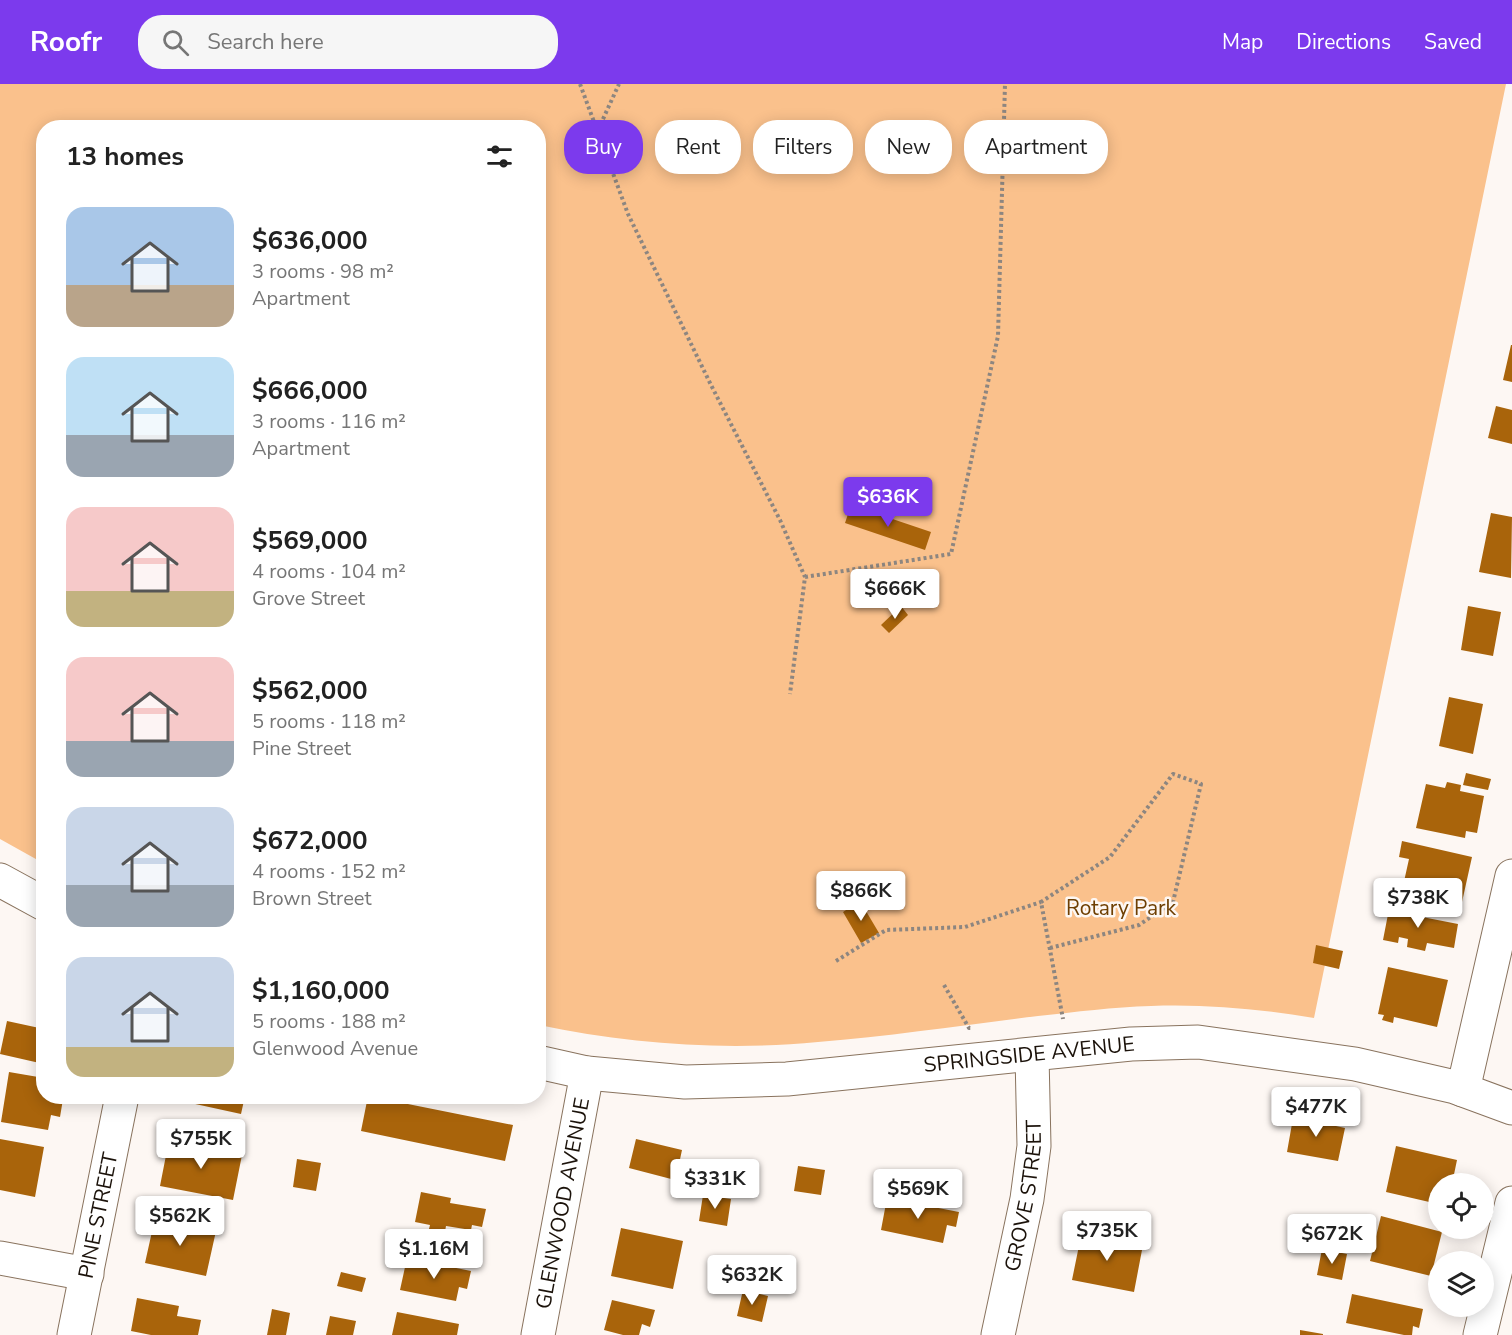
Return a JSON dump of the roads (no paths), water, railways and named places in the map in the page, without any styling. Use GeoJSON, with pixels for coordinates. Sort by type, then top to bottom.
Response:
{"type":"FeatureCollection","features":[{"type":"Feature","properties":{"kind":"street"},"geometry":{"type":"LineString","coordinates":[[1463,1090],[1512,876]]}},
{"type":"Feature","properties":{"kind":"street"},"geometry":{"type":"LineString","coordinates":[[0,880],[36,900]]}},
{"type":"Feature","properties":{"kind":"street","name":"SPRINGSIDE AVENUE"},"geometry":{"type":"LineString","coordinates":[[546,1064],[587,1073],[685,1082],[787,1079],[1131,1044],[1198,1042],[1355,1064],[1463,1090],[1512,1108]]}},
{"type":"Feature","properties":{"kind":"street","name":"GROVE STREET"},"geometry":{"type":"LineString","coordinates":[[998,1335],[1027,1199],[1034,1146],[1032,1055]]}},
{"type":"Feature","properties":{"kind":"street","name":"GLENWOOD AVENUE"},"geometry":{"type":"LineString","coordinates":[[538,1335],[587,1073]]}},
{"type":"Feature","properties":{"kind":"street","name":"PINE STREET"},"geometry":{"type":"LineString","coordinates":[[74,1335],[120,1104]]}},
{"type":"Feature","properties":{"kind":"street"},"geometry":{"type":"LineString","coordinates":[[1480,1335],[1512,1203]]}},
{"type":"Feature","properties":{"kind":"street"},"geometry":{"type":"LineString","coordinates":[[0,1258],[87,1274]]}},
{"type":"Feature","properties":{"kind":"park label","name":"Rotary Park"},"geometry":{"type":"Point","coordinates":[1121,908]}}]}
